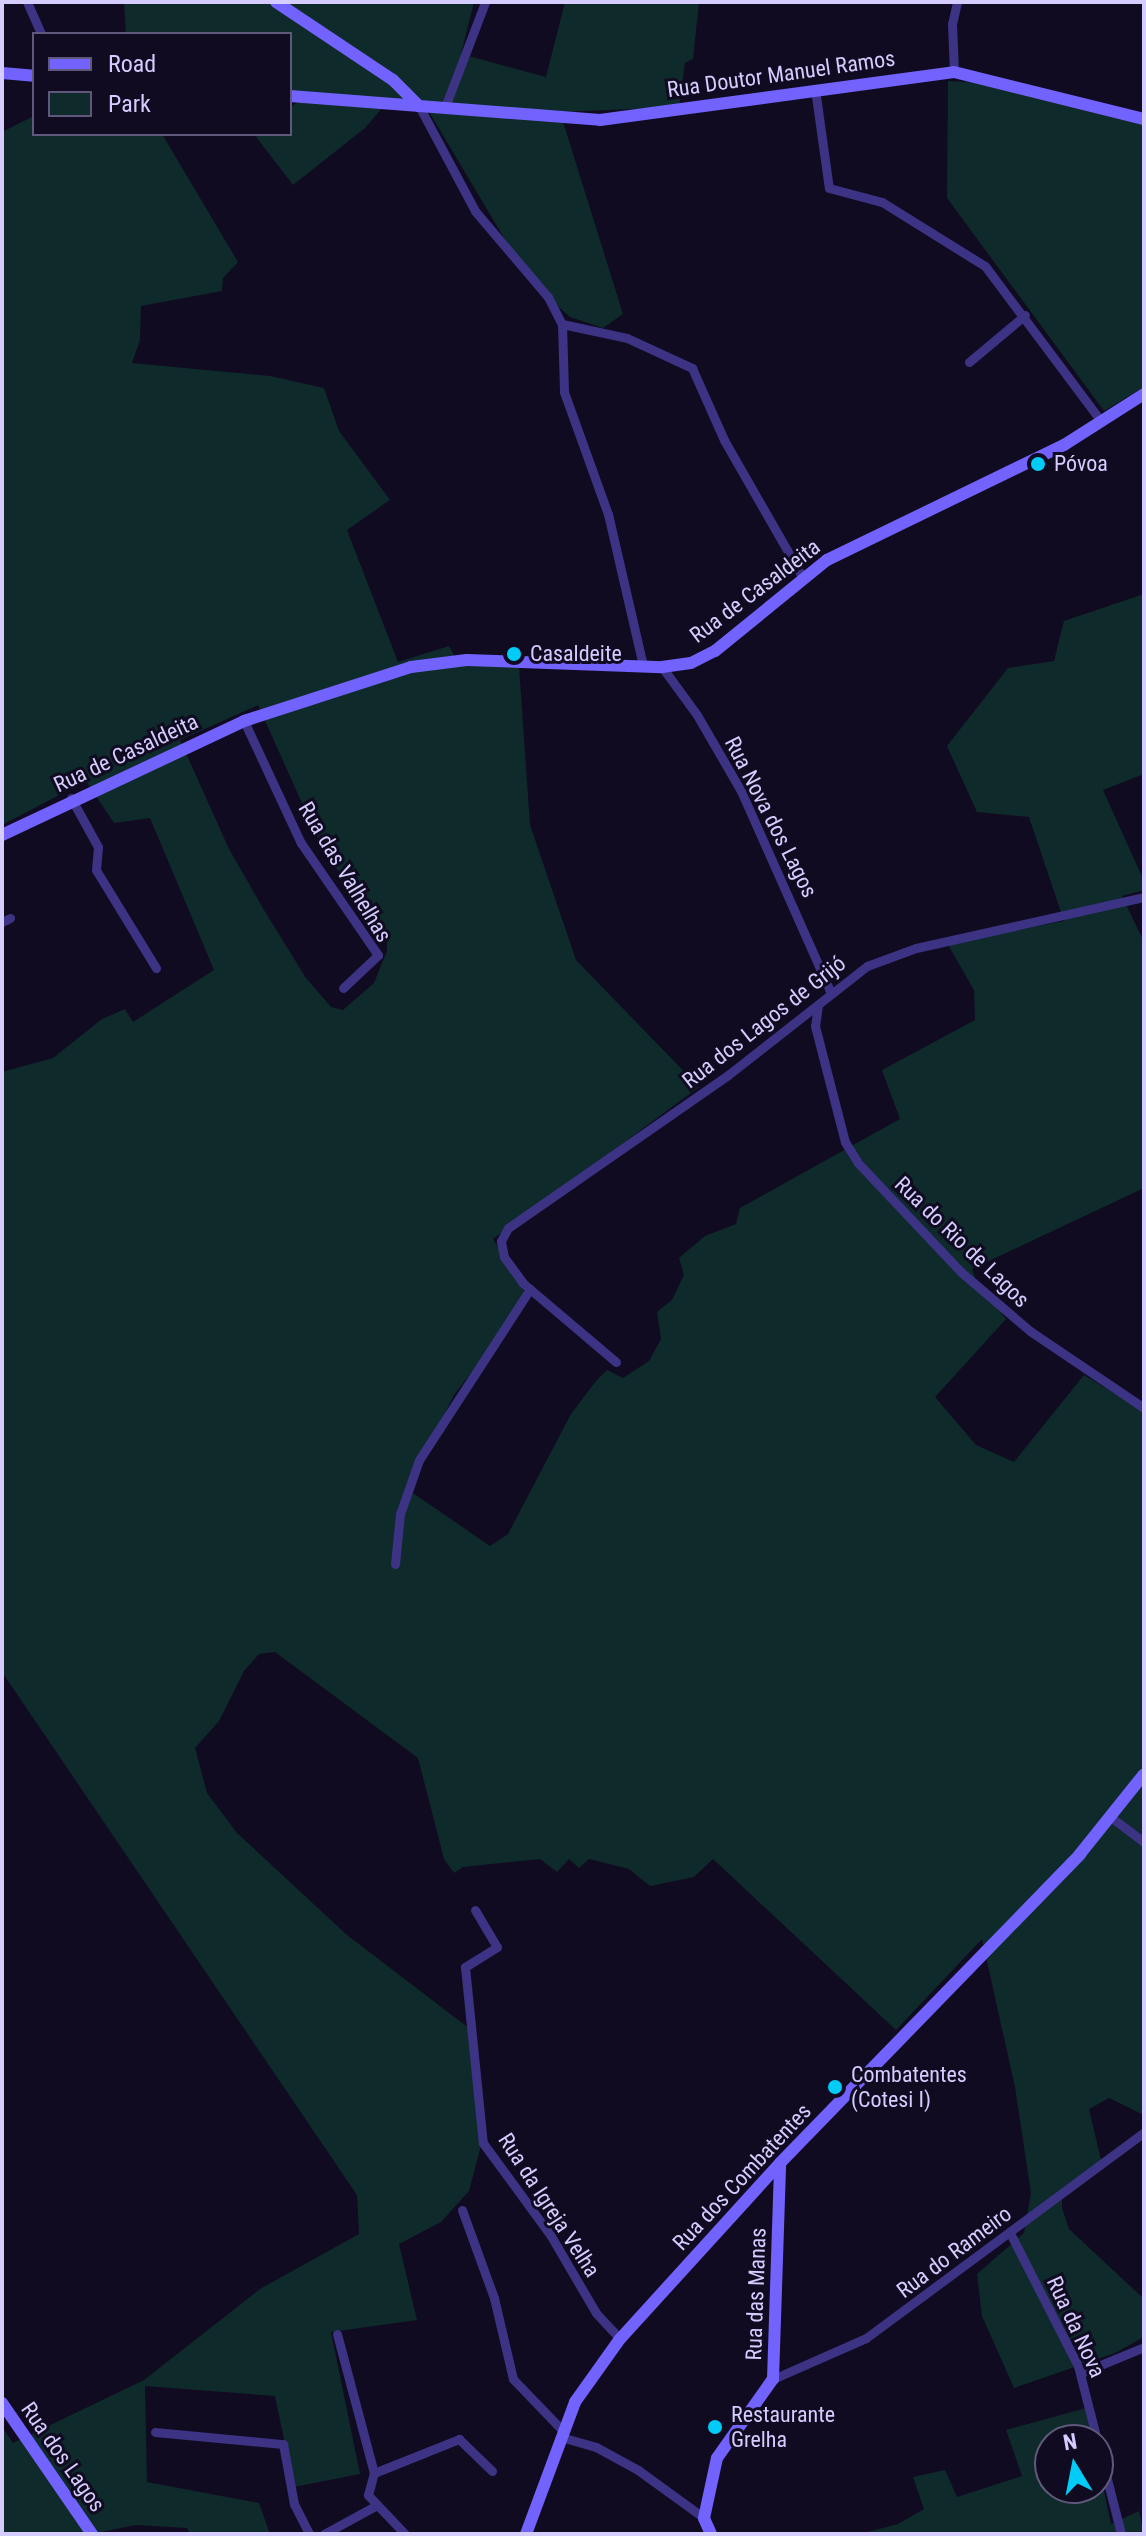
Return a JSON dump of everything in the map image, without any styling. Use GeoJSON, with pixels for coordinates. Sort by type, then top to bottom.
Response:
{"type":"FeatureCollection","features":[{"type":"Feature","properties":{"kind":"main road"},"geometry":{"type":"LineString","coordinates":[[276,2],[393,80],[419,106]]}},
{"type":"Feature","properties":{"kind":"main road","name":"Rua Doutor Manuel Ramos"},"geometry":{"type":"LineString","coordinates":[[292,96],[600,120],[954,72],[1144,119]]}},
{"type":"Feature","properties":{"kind":"main road"},"geometry":{"type":"LineString","coordinates":[[2,73],[32,76]]}},
{"type":"Feature","properties":{"kind":"main road","name":"Rua de Casaldeita"},"geometry":{"type":"LineString","coordinates":[[2,835],[71,798],[244,721],[411,667],[467,660],[662,667],[691,663],[715,651],[803,578],[872,535],[1064,445],[1144,394]]}},
{"type":"Feature","properties":{"kind":"main road","name":"Rua dos Combatentes"},"geometry":{"type":"LineString","coordinates":[[526,2534],[544,2496],[575,2402],[620,2339],[780,2163],[1112,1818],[1144,1774]]}},
{"type":"Feature","properties":{"kind":"main road","name":"Rua das Manas"},"geometry":{"type":"LineString","coordinates":[[773,2379],[780,2163]]}},
{"type":"Feature","properties":{"kind":"main road"},"geometry":{"type":"LineString","coordinates":[[711,2534],[704,2518],[717,2458],[773,2379]]}},
{"type":"Feature","properties":{"kind":"main road","name":"Rua dos Lagos"},"geometry":{"type":"LineString","coordinates":[[2,2403],[92,2534]]}},
{"type":"Feature","properties":{"kind":"street"},"geometry":{"type":"LineString","coordinates":[[27,2],[40,32]]}},
{"type":"Feature","properties":{"kind":"street"},"geometry":{"type":"LineString","coordinates":[[445,107],[485,2]]}},
{"type":"Feature","properties":{"kind":"street"},"geometry":{"type":"LineString","coordinates":[[954,72],[957,2]]}},
{"type":"Feature","properties":{"kind":"street"},"geometry":{"type":"LineString","coordinates":[[815,89],[829,188],[882,202],[980,263],[1025,315],[1101,421]]}},
{"type":"Feature","properties":{"kind":"street"},"geometry":{"type":"LineString","coordinates":[[419,106],[475,211],[548,297],[562,324],[564,392],[608,514],[643,666]]}},
{"type":"Feature","properties":{"kind":"street"},"geometry":{"type":"LineString","coordinates":[[969,362],[1025,315]]}},
{"type":"Feature","properties":{"kind":"street"},"geometry":{"type":"LineString","coordinates":[[562,324],[627,338],[692,368],[724,440],[803,578]]}},
{"type":"Feature","properties":{"kind":"street","name":"Rua Nova dos Lagos"},"geometry":{"type":"LineString","coordinates":[[662,667],[697,715],[741,791],[831,993]]}},
{"type":"Feature","properties":{"kind":"street","name":"Rua das Valhelhas"},"geometry":{"type":"LineString","coordinates":[[244,721],[301,843],[378,955],[343,988]]}},
{"type":"Feature","properties":{"kind":"street"},"geometry":{"type":"LineString","coordinates":[[71,798],[98,847],[96,870],[156,968]]}},
{"type":"Feature","properties":{"kind":"street","name":"Rua dos Lagos de Grijó"},"geometry":{"type":"LineString","coordinates":[[616,1362],[530,1289],[504,1257],[501,1241],[508,1228],[638,1140],[867,966],[916,948],[1144,897]]}},
{"type":"Feature","properties":{"kind":"street","name":"Rua do Rio de Lagos"},"geometry":{"type":"LineString","coordinates":[[818,1005],[815,1026],[845,1142],[858,1163],[961,1272],[1030,1331],[1144,1408]]}},
{"type":"Feature","properties":{"kind":"street"},"geometry":{"type":"LineString","coordinates":[[395,1564],[400,1514],[419,1460],[530,1289]]}},
{"type":"Feature","properties":{"kind":"street"},"geometry":{"type":"LineString","coordinates":[[1112,1818],[1144,1842]]}},
{"type":"Feature","properties":{"kind":"street","name":"Rua da Igreja Velha"},"geometry":{"type":"LineString","coordinates":[[475,1910],[497,1947],[465,1967],[483,2143],[551,2236],[596,2313],[620,2339]]}},
{"type":"Feature","properties":{"kind":"street","name":"Rua do Rameiro"},"geometry":{"type":"LineString","coordinates":[[773,2379],[866,2338],[1144,2132]]}},
{"type":"Feature","properties":{"kind":"street"},"geometry":{"type":"LineString","coordinates":[[462,2210],[494,2298],[513,2379],[562,2434],[596,2447],[638,2470],[704,2518]]}},
{"type":"Feature","properties":{"kind":"street","name":"Rua da Nova"},"geometry":{"type":"LineString","coordinates":[[1010,2233],[1081,2373],[1121,2534]]}},
{"type":"Feature","properties":{"kind":"street"},"geometry":{"type":"LineString","coordinates":[[337,2334],[374,2473]]}},
{"type":"Feature","properties":{"kind":"street"},"geometry":{"type":"LineString","coordinates":[[1081,2373],[1144,2347]]}},
{"type":"Feature","properties":{"kind":"street"},"geometry":{"type":"LineString","coordinates":[[155,2432],[283,2444],[294,2504],[309,2534]]}},
{"type":"Feature","properties":{"kind":"street"},"geometry":{"type":"LineString","coordinates":[[405,2534],[377,2505],[366,2486],[374,2473],[459,2439],[492,2471]]}},
{"type":"Feature","properties":{"kind":"street"},"geometry":{"type":"LineString","coordinates":[[324,2534],[377,2505]]}},
{"type":"Feature","properties":{"kind":"green space"},"geometry":{"type":"Polygon","coordinates":[[[124,2],[474,2],[461,54],[546,77],[565,2],[699,2],[693,59],[685,63],[679,107],[560,112],[623,314],[603,328],[570,317],[553,302],[513,253],[422,100],[390,99],[365,128],[293,185],[256,136],[292,136],[292,106],[312,94],[292,91],[292,32],[126,32],[124,2]]]}},
{"type":"Feature","properties":{"kind":"green space"},"geometry":{"type":"Polygon","coordinates":[[[948,81],[984,83],[1144,121],[1144,387],[1104,411],[947,198],[948,81]]]}},
{"type":"Feature","properties":{"kind":"green space"},"geometry":{"type":"Polygon","coordinates":[[[32,117],[32,136],[163,136],[238,262],[223,278],[222,291],[141,306],[140,340],[132,363],[270,376],[324,388],[339,431],[390,500],[347,530],[398,662],[449,646],[460,666],[519,666],[530,825],[576,960],[699,1087],[493,1239],[524,1291],[522,1306],[454,1395],[407,1489],[490,1546],[508,1534],[571,1414],[596,1381],[607,1370],[623,1378],[649,1361],[661,1339],[657,1312],[672,1300],[684,1275],[679,1258],[705,1236],[736,1224],[740,1208],[900,1119],[882,1070],[975,1020],[974,990],[947,943],[1064,921],[1029,817],[977,812],[947,746],[1008,668],[1054,661],[1064,621],[1144,594],[1144,774],[1103,790],[1144,881],[1144,890],[1122,896],[1144,942],[1144,1188],[972,1269],[977,1283],[1006,1319],[935,1397],[976,1445],[1014,1462],[1084,1375],[1144,1411],[1144,2115],[1109,2098],[1089,2109],[1102,2164],[1062,2193],[1062,2208],[1069,2229],[1144,2299],[1144,2337],[1115,2353],[1014,2388],[982,2316],[977,2274],[1024,2233],[1031,2193],[1015,2087],[982,1939],[896,2030],[713,1859],[694,1877],[650,1886],[629,1869],[589,1859],[579,1868],[569,1859],[557,1872],[540,1859],[463,1867],[454,1873],[444,1859],[418,1758],[275,1652],[259,1654],[244,1671],[219,1721],[195,1748],[207,1793],[237,1833],[347,1935],[470,2029],[484,2134],[469,2191],[441,2222],[399,2244],[417,2320],[331,2332],[360,2474],[294,2487],[275,2396],[145,2386],[147,2482],[259,2503],[270,2534],[190,2534],[187,2528],[136,2525],[91,2534],[2,2534],[2,2427],[13,2443],[144,2380],[260,2289],[359,2234],[357,2195],[2,1672],[2,1072],[53,1058],[102,1019],[125,1009],[133,1022],[214,970],[150,818],[114,823],[86,781],[2,825],[2,132],[32,117]],[[258,705],[180,740],[229,849],[306,978],[331,1007],[343,1010],[374,983],[387,951],[387,936],[324,852],[258,705]]]}},
{"type":"Feature","properties":{"kind":"green space"},"geometry":{"type":"Polygon","coordinates":[[[1086,2408],[1090,2424],[1034,2424],[1034,2504],[1107,2504],[1111,2524],[1139,2511],[1144,2534],[860,2534],[898,2524],[924,2509],[913,2477],[945,2470],[957,2497],[1022,2476],[1006,2430],[1086,2408]]]}},
{"type":"Feature","properties":{"kind":"place","name":"Póvoa"},"geometry":{"type":"Point","coordinates":[1038,464]}},
{"type":"Feature","properties":{"kind":"place","name":"Casaldeite"},"geometry":{"type":"Point","coordinates":[514,654]}},
{"type":"Feature","properties":{"kind":"place","name":"Combatentes (Cotesi I)"},"geometry":{"type":"Point","coordinates":[835,2087]}},
{"type":"Feature","properties":{"kind":"place","name":"Restaurante Grelha"},"geometry":{"type":"Point","coordinates":[715,2427]}}]}
